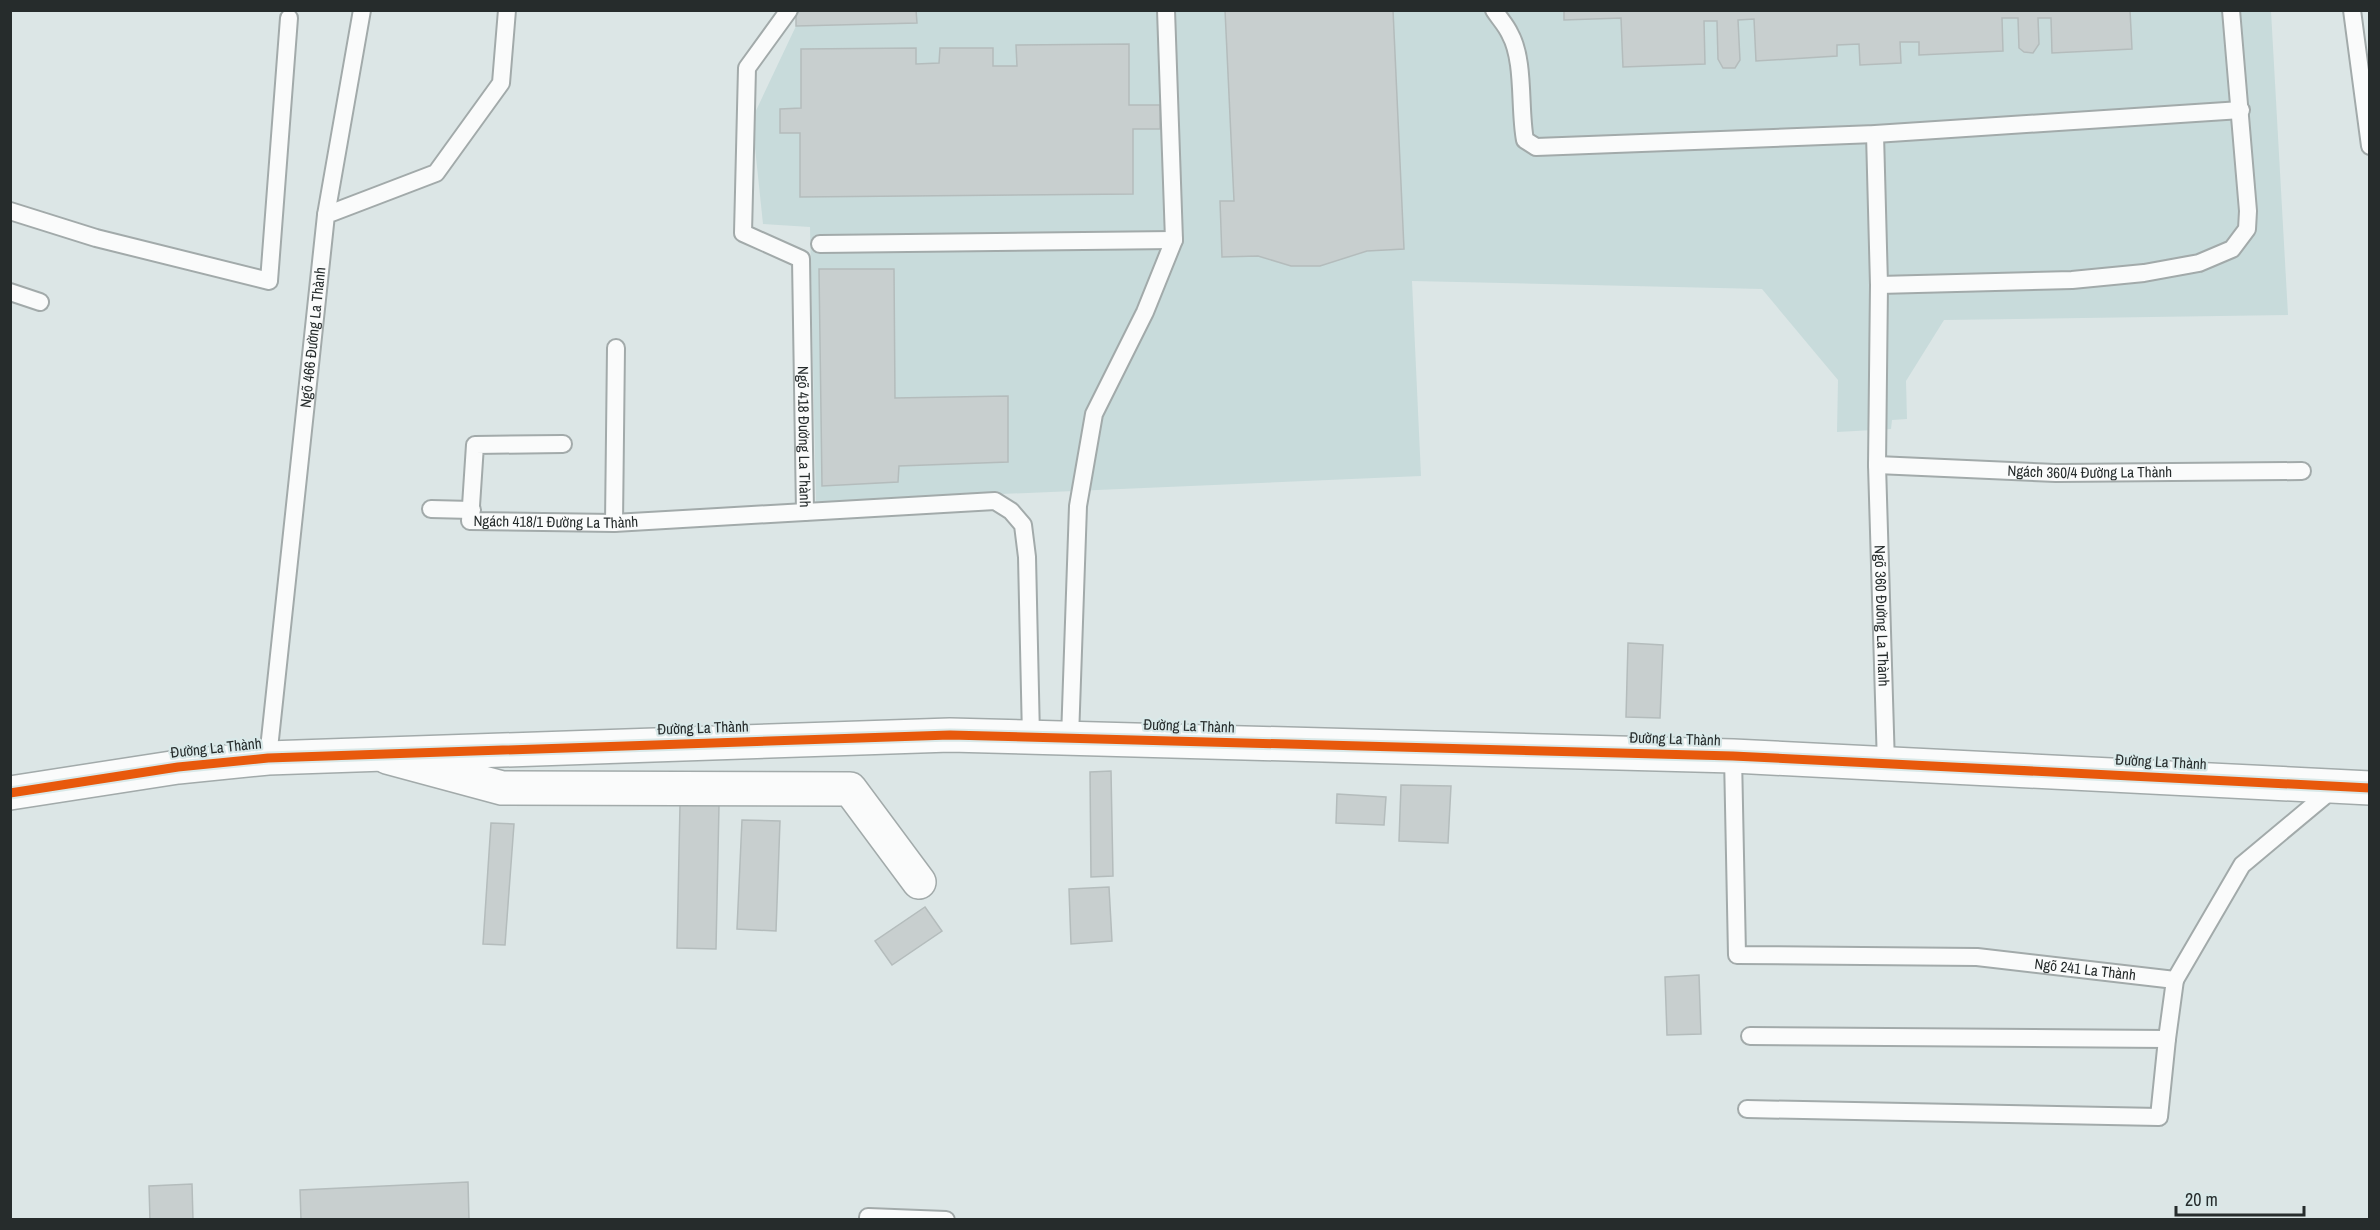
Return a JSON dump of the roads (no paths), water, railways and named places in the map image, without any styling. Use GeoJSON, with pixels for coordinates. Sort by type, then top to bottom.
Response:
{"type":"FeatureCollection","features":[{"type":"Feature","properties":{"kind":"street","name":"Đường La Thành"},"geometry":{"type":"LineString","coordinates":[[10,793],[178,767],[268,758],[951,735],[1733,756],[2370,788]]}},
{"type":"Feature","properties":{"kind":"street","name":"Đường La Thành"},"geometry":{"type":"LineString","coordinates":[[379,755],[502,788],[850,789],[919,882]]}},
{"type":"Feature","properties":{"kind":"lane","name":"Ngõ 466 Đường La Thành"},"geometry":{"type":"LineString","coordinates":[[268,758],[326,215],[362,10]]}},
{"type":"Feature","properties":{"kind":"lane"},"geometry":{"type":"LineString","coordinates":[[326,215],[436,173],[501,83],[507,10]]}},
{"type":"Feature","properties":{"kind":"lane","name":"Ngõ 418 Đường La Thành"},"geometry":{"type":"LineString","coordinates":[[789,10],[747,68],[743,233],[801,259],[805,513],[995,501],[1011,511],[1023,525],[1027,556],[1031,737]]}},
{"type":"Feature","properties":{"kind":"lane"},"geometry":{"type":"LineString","coordinates":[[1070,738],[1078,506],[1095,414],[1145,312],[1174,240],[1166,10]]}},
{"type":"Feature","properties":{"kind":"lane"},"geometry":{"type":"LineString","coordinates":[[1494,10],[1511,35],[1520,70],[1525,140],[1536,147],[1875,134],[2241,110]]}},
{"type":"Feature","properties":{"kind":"lane"},"geometry":{"type":"LineString","coordinates":[[1879,285],[2072,280],[2144,273],[2199,263],[2232,249],[2247,229],[2248,210],[2231,10]]}},
{"type":"Feature","properties":{"kind":"lane"},"geometry":{"type":"LineString","coordinates":[[2352,10],[2370,146]]}},
{"type":"Feature","properties":{"kind":"lane"},"geometry":{"type":"LineString","coordinates":[[10,211],[96,238],[268,281],[289,18]]}},
{"type":"Feature","properties":{"kind":"lane","name":"Ngõ 360 Đường La Thành"},"geometry":{"type":"LineString","coordinates":[[1875,134],[1879,285],[1877,465],[1886,765]]}},
{"type":"Feature","properties":{"kind":"lane"},"geometry":{"type":"LineString","coordinates":[[820,244],[1174,240]]}},
{"type":"Feature","properties":{"kind":"lane"},"geometry":{"type":"LineString","coordinates":[[10,292],[40,302]]}},
{"type":"Feature","properties":{"kind":"lane"},"geometry":{"type":"LineString","coordinates":[[614,523],[616,348]]}},
{"type":"Feature","properties":{"kind":"lane","name":"Ngách 418/1 Đường La Thành"},"geometry":{"type":"LineString","coordinates":[[563,444],[475,445],[470,521],[614,523],[805,513]]}},
{"type":"Feature","properties":{"kind":"lane","name":"Ngách 360/4 Đường La Thành"},"geometry":{"type":"LineString","coordinates":[[1877,465],[2056,472],[2302,471]]}},
{"type":"Feature","properties":{"kind":"lane"},"geometry":{"type":"LineString","coordinates":[[431,509],[472,510]]}},
{"type":"Feature","properties":{"kind":"lane","name":"Ngõ 241 La Thành"},"geometry":{"type":"LineString","coordinates":[[1733,756],[1737,956],[1977,957],[2175,980]]}},
{"type":"Feature","properties":{"kind":"lane"},"geometry":{"type":"LineString","coordinates":[[1747,1109],[2159,1118],[2175,980],[2242,865],[2337,785]]}},
{"type":"Feature","properties":{"kind":"lane"},"geometry":{"type":"LineString","coordinates":[[1750,1036],[2167,1039]]}},
{"type":"Feature","properties":{"kind":"lane"},"geometry":{"type":"LineString","coordinates":[[868,1220],[868,1217],[946,1220]]}}]}
